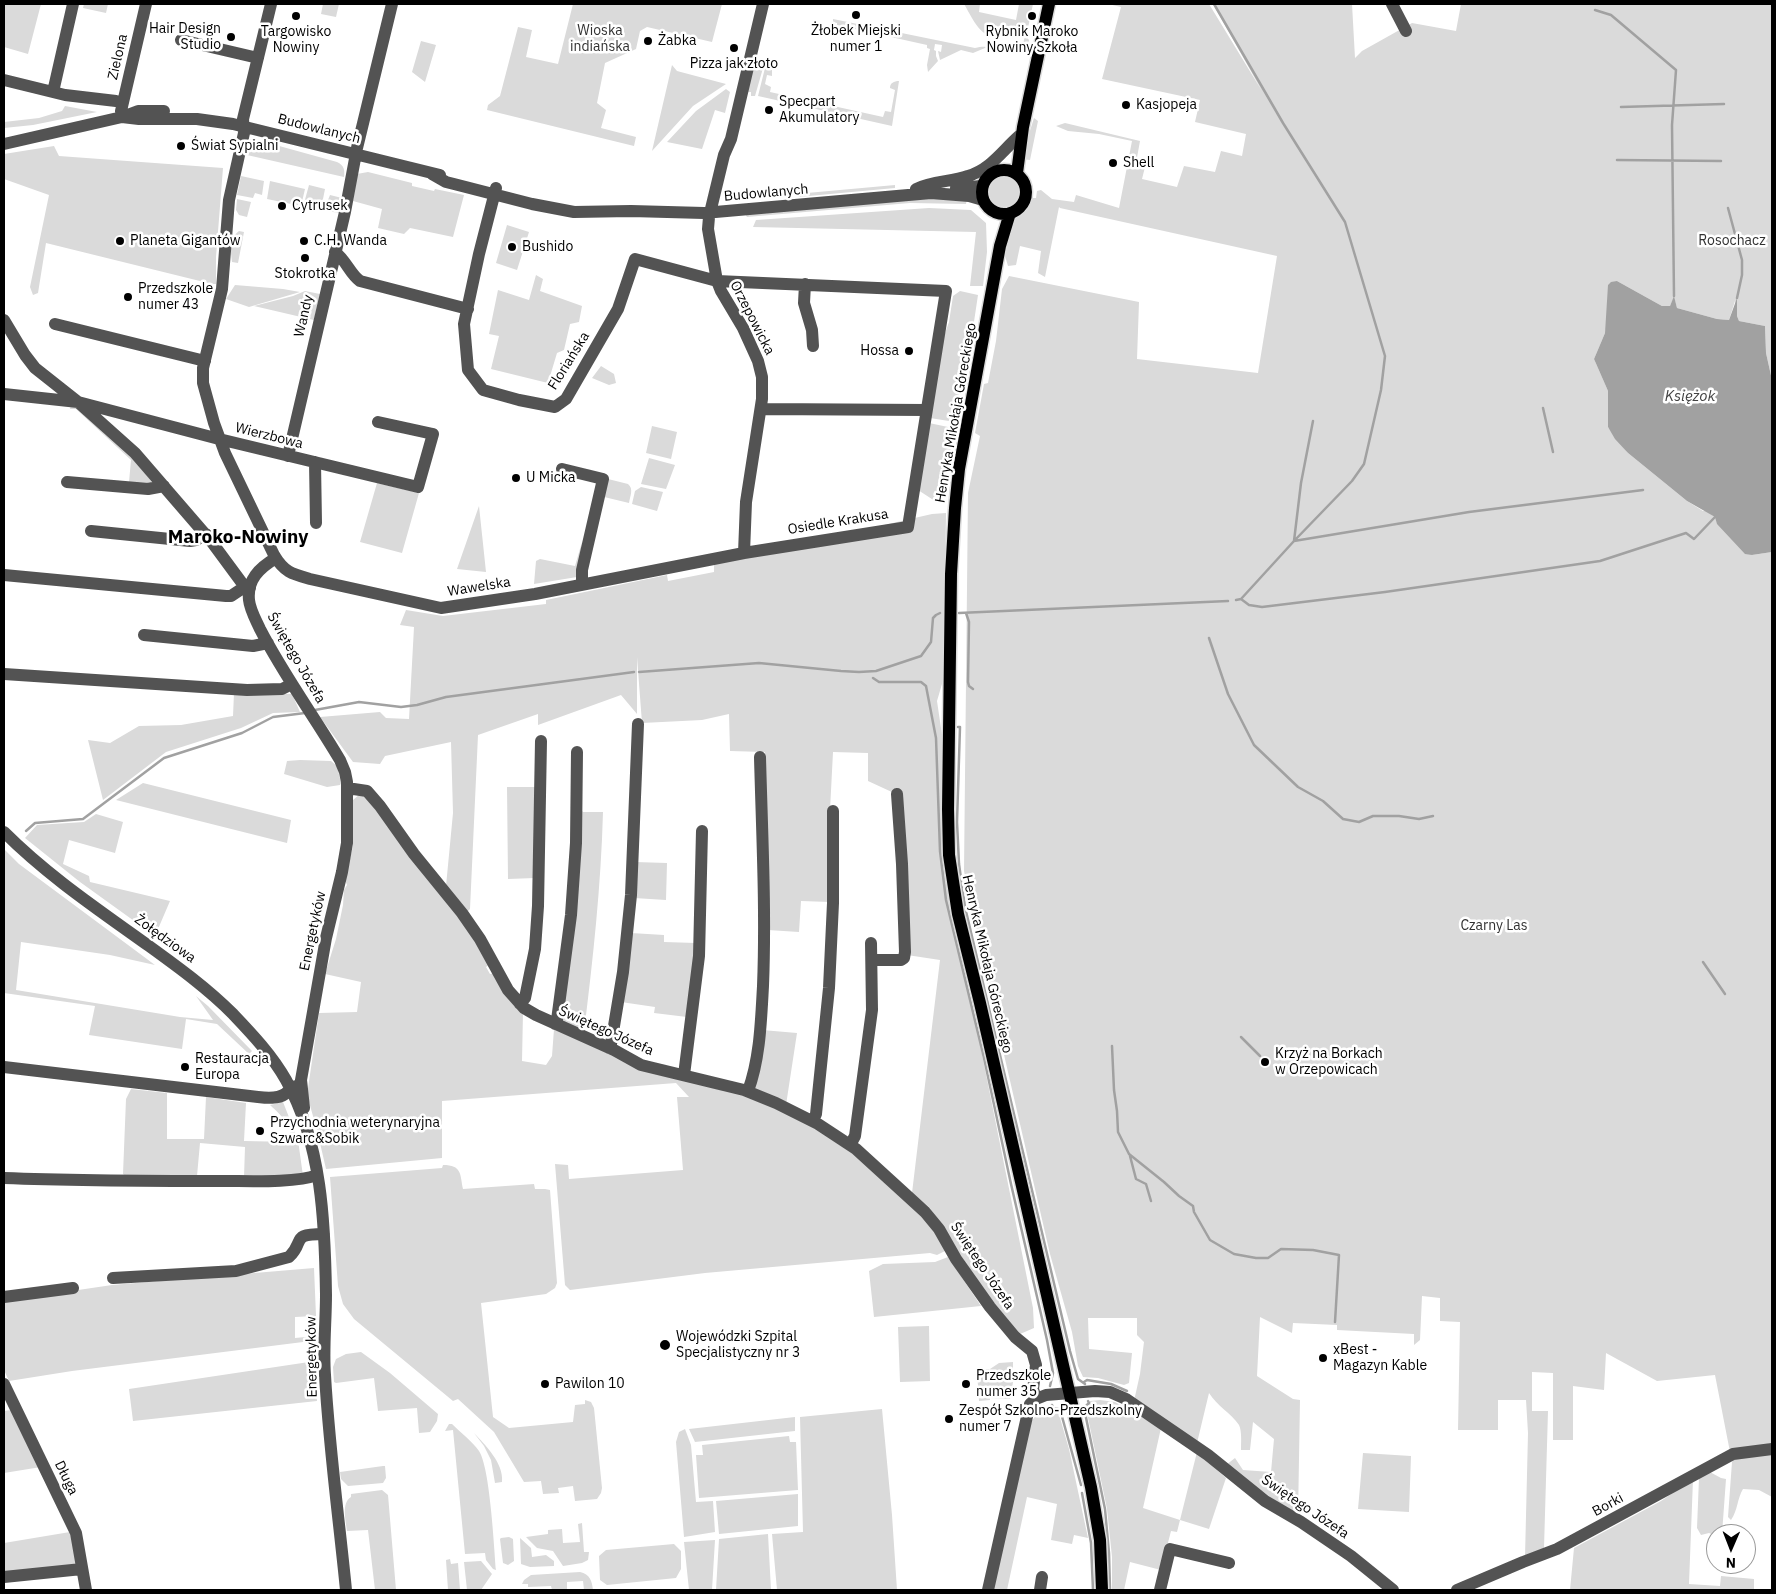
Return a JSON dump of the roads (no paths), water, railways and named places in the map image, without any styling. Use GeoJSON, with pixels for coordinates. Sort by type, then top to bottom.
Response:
{"type":"FeatureCollection","features":[{"type":"Feature","properties":{"kind":"main road"},"geometry":{"type":"LineString","coordinates":[[1017,173],[1021,131],[1049,4]]}},
{"type":"Feature","properties":{"kind":"main road"},"geometry":{"type":"LineString","coordinates":[[1004,169],[1021,131]]}},
{"type":"Feature","properties":{"kind":"main road"},"geometry":{"type":"LineString","coordinates":[[1004,169],[1017,173],[1024,182],[1026,196],[1020,208],[1003,214],[989,208],[983,200],[982,186],[990,174],[1004,169]]}},
{"type":"Feature","properties":{"kind":"main road","name":"Henryka Mikołaja Góreckiego"},"geometry":{"type":"LineString","coordinates":[[996,212],[1000,246]]}},
{"type":"Feature","properties":{"kind":"main road","name":"Henryka Mikołaja Góreckiego"},"geometry":{"type":"LineString","coordinates":[[1010,213],[1000,246],[959,469],[954,522],[950,640],[949,844],[952,883],[958,914],[988,1035],[1096,1514],[1101,1555],[1102,1590]]}},
{"type":"Feature","properties":{"kind":"street"},"geometry":{"type":"LineString","coordinates":[[53,92],[73,4]]}},
{"type":"Feature","properties":{"kind":"street","name":"Zielona"},"geometry":{"type":"LineString","coordinates":[[122,117],[121,111],[146,4]]}},
{"type":"Feature","properties":{"kind":"street","name":"Wawelska"},"geometry":{"type":"LineString","coordinates":[[271,4],[243,119],[244,133],[229,200],[222,289],[205,361],[203,383],[219,439],[276,558],[283,568],[295,575],[441,608],[582,585],[744,553]]}},
{"type":"Feature","properties":{"kind":"street","name":"Wandy"},"geometry":{"type":"LineString","coordinates":[[288,456],[392,4]]}},
{"type":"Feature","properties":{"kind":"street","name":"Orzepowicka"},"geometry":{"type":"LineString","coordinates":[[744,553],[746,502],[761,409],[762,377],[758,361],[743,328],[720,291],[708,224],[724,155],[731,139],[763,4]]}},
{"type":"Feature","properties":{"kind":"street"},"geometry":{"type":"LineString","coordinates":[[1392,4],[1406,31]]}},
{"type":"Feature","properties":{"kind":"street"},"geometry":{"type":"LineString","coordinates":[[181,40],[258,58]]}},
{"type":"Feature","properties":{"kind":"street"},"geometry":{"type":"LineString","coordinates":[[4,80],[53,92],[116,101]]}},
{"type":"Feature","properties":{"kind":"street","name":"Budowlanych"},"geometry":{"type":"LineString","coordinates":[[4,144],[122,117],[139,119],[197,119],[244,126],[432,174],[462,177],[495,191],[631,211],[710,213],[931,193],[969,196],[983,200]]}},
{"type":"Feature","properties":{"kind":"street","name":"Budowlanych"},"geometry":{"type":"LineString","coordinates":[[4,135],[58,131]]}},
{"type":"Feature","properties":{"kind":"street","name":"Budowlanych"},"geometry":{"type":"LineString","coordinates":[[903,196],[920,187],[976,173],[993,163],[1021,131]]}},
{"type":"Feature","properties":{"kind":"street"},"geometry":{"type":"LineString","coordinates":[[931,193],[946,189],[982,186]]}},
{"type":"Feature","properties":{"kind":"street"},"geometry":{"type":"LineString","coordinates":[[716,187],[722,199],[727,203],[757,209]]}},
{"type":"Feature","properties":{"kind":"street","name":"Floriańska"},"geometry":{"type":"LineString","coordinates":[[495,191],[464,324],[468,370],[483,390],[555,407],[566,399],[618,309],[635,260],[717,281]]}},
{"type":"Feature","properties":{"kind":"street"},"geometry":{"type":"LineString","coordinates":[[668,213],[698,223],[709,237]]}},
{"type":"Feature","properties":{"kind":"street"},"geometry":{"type":"LineString","coordinates":[[336,252],[360,282],[468,309]]}},
{"type":"Feature","properties":{"kind":"street","name":"Osiedle Krakusa"},"geometry":{"type":"LineString","coordinates":[[717,281],[946,291],[908,527],[744,553]]}},
{"type":"Feature","properties":{"kind":"street"},"geometry":{"type":"LineString","coordinates":[[805,284],[804,303],[812,330],[813,346]]}},
{"type":"Feature","properties":{"kind":"street"},"geometry":{"type":"LineString","coordinates":[[4,320],[31,364],[78,402],[135,453],[206,534],[248,588]]}},
{"type":"Feature","properties":{"kind":"street"},"geometry":{"type":"LineString","coordinates":[[55,324],[205,361]]}},
{"type":"Feature","properties":{"kind":"street"},"geometry":{"type":"LineString","coordinates":[[48,398],[55,385]]}},
{"type":"Feature","properties":{"kind":"street","name":"Wierzbowa"},"geometry":{"type":"LineString","coordinates":[[4,394],[78,402],[115,413],[418,487],[433,434],[378,422]]}},
{"type":"Feature","properties":{"kind":"street"},"geometry":{"type":"LineString","coordinates":[[761,409],[926,410]]}},
{"type":"Feature","properties":{"kind":"street"},"geometry":{"type":"LineString","coordinates":[[107,428],[115,413]]}},
{"type":"Feature","properties":{"kind":"street"},"geometry":{"type":"LineString","coordinates":[[315,462],[316,523]]}},
{"type":"Feature","properties":{"kind":"street"},"geometry":{"type":"LineString","coordinates":[[562,469],[603,480],[582,570],[582,585]]}},
{"type":"Feature","properties":{"kind":"street"},"geometry":{"type":"LineString","coordinates":[[68,482],[148,489],[164,486]]}},
{"type":"Feature","properties":{"kind":"street"},"geometry":{"type":"LineString","coordinates":[[91,531],[190,540],[196,540],[206,534]]}},
{"type":"Feature","properties":{"kind":"street"},"geometry":{"type":"LineString","coordinates":[[4,575],[231,596],[248,588],[256,572],[276,558]]}},
{"type":"Feature","properties":{"kind":"street","name":"Świętego Józefa"},"geometry":{"type":"LineString","coordinates":[[248,588],[251,608],[268,643],[343,766],[347,788],[367,791],[380,806],[420,862],[462,913],[480,939],[508,990],[520,1004],[536,1016],[609,1048],[641,1065],[748,1092],[813,1121],[850,1145],[925,1212],[981,1296],[1001,1321],[1032,1351],[1036,1364],[1033,1387],[1036,1399],[1044,1396],[1103,1391],[1126,1399],[1208,1455],[1265,1501],[1301,1522],[1351,1556],[1393,1590]]}},
{"type":"Feature","properties":{"kind":"street"},"geometry":{"type":"LineString","coordinates":[[144,635],[253,646],[268,643]]}},
{"type":"Feature","properties":{"kind":"street"},"geometry":{"type":"LineString","coordinates":[[4,674],[247,690],[282,689],[292,684]]}},
{"type":"Feature","properties":{"kind":"street"},"geometry":{"type":"LineString","coordinates":[[609,1048],[621,981],[630,912],[638,724]]}},
{"type":"Feature","properties":{"kind":"street"},"geometry":{"type":"LineString","coordinates":[[520,1004],[525,998],[535,949],[538,906],[540,740]]}},
{"type":"Feature","properties":{"kind":"street"},"geometry":{"type":"LineString","coordinates":[[555,1024],[571,915],[576,843],[578,752]]}},
{"type":"Feature","properties":{"kind":"street"},"geometry":{"type":"LineString","coordinates":[[748,1092],[755,1066],[762,1013],[764,950],[760,757]]}},
{"type":"Feature","properties":{"kind":"street","name":"Energetyków"},"geometry":{"type":"LineString","coordinates":[[305,1123],[301,1080],[326,938],[345,854],[348,832],[347,788]]}},
{"type":"Feature","properties":{"kind":"street"},"geometry":{"type":"LineString","coordinates":[[872,960],[901,960],[904,958],[902,864],[897,794]]}},
{"type":"Feature","properties":{"kind":"street"},"geometry":{"type":"LineString","coordinates":[[813,1121],[816,1114],[829,988],[833,903],[833,811]]}},
{"type":"Feature","properties":{"kind":"street"},"geometry":{"type":"LineString","coordinates":[[684,1075],[699,956],[702,831]]}},
{"type":"Feature","properties":{"kind":"street","name":"Żołędziowa"},"geometry":{"type":"LineString","coordinates":[[4,832],[57,879],[215,996],[256,1039],[276,1065],[290,1089]]}},
{"type":"Feature","properties":{"kind":"street"},"geometry":{"type":"LineString","coordinates":[[850,1145],[855,1136],[872,1010],[871,944]]}},
{"type":"Feature","properties":{"kind":"street"},"geometry":{"type":"LineString","coordinates":[[4,1067],[258,1097],[279,1097],[286,1094],[301,1080]]}},
{"type":"Feature","properties":{"kind":"street","name":"Energetyków"},"geometry":{"type":"LineString","coordinates":[[290,1089],[305,1123],[312,1147],[324,1234],[326,1294],[325,1376],[346,1590]]}},
{"type":"Feature","properties":{"kind":"street"},"geometry":{"type":"LineString","coordinates":[[4,1178],[116,1181],[239,1181],[303,1179],[316,1174]]}},
{"type":"Feature","properties":{"kind":"street"},"geometry":{"type":"LineString","coordinates":[[113,1278],[189,1272],[206,1274],[241,1270],[289,1257],[302,1237],[324,1234]]}},
{"type":"Feature","properties":{"kind":"street"},"geometry":{"type":"LineString","coordinates":[[4,1297],[73,1288]]}},
{"type":"Feature","properties":{"kind":"street","name":"Długa"},"geometry":{"type":"LineString","coordinates":[[4,1384],[76,1533],[86,1590]]}},
{"type":"Feature","properties":{"kind":"street"},"geometry":{"type":"LineString","coordinates":[[988,1590],[1028,1412],[1030,1405],[1036,1399]]}},
{"type":"Feature","properties":{"kind":"street","name":"Borki"},"geometry":{"type":"LineString","coordinates":[[1457,1590],[1557,1549],[1733,1454],[1772,1449]]}},
{"type":"Feature","properties":{"kind":"street"},"geometry":{"type":"LineString","coordinates":[[1160,1590],[1170,1548],[1229,1562]]}},
{"type":"Feature","properties":{"kind":"street"},"geometry":{"type":"LineString","coordinates":[[4,1577],[82,1569]]}},
{"type":"Feature","properties":{"kind":"street"},"geometry":{"type":"LineString","coordinates":[[1040,1590],[1042,1576]]}},
{"type":"Feature","properties":{"kind":"water","name":"Księżok"},"geometry":{"type":"Polygon","coordinates":[[[1617,281],[1662,306],[1670,306],[1674,296],[1677,308],[1717,319],[1729,320],[1737,298],[1737,316],[1739,321],[1765,326],[1766,353],[1772,380],[1772,552],[1752,555],[1745,554],[1717,524],[1715,517],[1687,501],[1628,453],[1615,439],[1608,427],[1608,391],[1594,359],[1605,333],[1608,285],[1611,282],[1617,281]]]}},
{"type":"Feature","properties":{"kind":"waterway"},"geometry":{"type":"LineString","coordinates":[[1214,4],[1283,123],[1345,222],[1385,356],[1381,390],[1364,464],[1352,481],[1241,599]]}},
{"type":"Feature","properties":{"kind":"waterway"},"geometry":{"type":"LineString","coordinates":[[1595,10],[1611,15],[1676,70],[1672,125],[1674,296]]}},
{"type":"Feature","properties":{"kind":"waterway"},"geometry":{"type":"LineString","coordinates":[[1621,107],[1724,104]]}},
{"type":"Feature","properties":{"kind":"waterway"},"geometry":{"type":"LineString","coordinates":[[1617,160],[1721,161]]}},
{"type":"Feature","properties":{"kind":"waterway"},"geometry":{"type":"LineString","coordinates":[[1728,208],[1742,260],[1742,275],[1737,298]]}},
{"type":"Feature","properties":{"kind":"waterway"},"geometry":{"type":"LineString","coordinates":[[1543,408],[1553,452]]}},
{"type":"Feature","properties":{"kind":"waterway"},"geometry":{"type":"LineString","coordinates":[[1313,421],[1301,483],[1294,541],[1469,512],[1643,490]]}},
{"type":"Feature","properties":{"kind":"waterway"},"geometry":{"type":"LineString","coordinates":[[1236,600],[1241,599],[1249,605],[1262,607],[1385,592],[1600,561],[1686,533],[1694,539],[1715,517]]}},
{"type":"Feature","properties":{"kind":"waterway"},"geometry":{"type":"LineString","coordinates":[[959,613],[1228,601]]}},
{"type":"Feature","properties":{"kind":"waterway"},"geometry":{"type":"LineString","coordinates":[[639,672],[759,663],[841,671],[876,671],[921,656],[931,642],[933,618],[940,613]]}},
{"type":"Feature","properties":{"kind":"waterway"},"geometry":{"type":"LineString","coordinates":[[966,613],[969,622],[968,682],[969,686],[973,689]]}},
{"type":"Feature","properties":{"kind":"waterway"},"geometry":{"type":"LineString","coordinates":[[1209,638],[1228,694],[1254,745],[1298,787],[1323,801],[1343,819],[1359,822],[1373,816],[1399,816],[1419,819],[1433,816]]}},
{"type":"Feature","properties":{"kind":"waterway"},"geometry":{"type":"LineString","coordinates":[[315,710],[359,702],[401,707],[417,705],[446,697],[634,672]]}},
{"type":"Feature","properties":{"kind":"waterway"},"geometry":{"type":"LineString","coordinates":[[873,678],[879,682],[921,682],[926,686],[936,738],[940,851],[946,900],[984,1058],[1047,1340],[1053,1373],[1050,1386]]}},
{"type":"Feature","properties":{"kind":"waterway"},"geometry":{"type":"LineString","coordinates":[[26,831],[35,823],[83,819],[164,758],[242,733],[273,717],[305,713]]}},
{"type":"Feature","properties":{"kind":"waterway"},"geometry":{"type":"LineString","coordinates":[[958,727],[960,727],[957,822],[959,864],[965,907],[1070,1351],[1078,1379],[1085,1384]]}},
{"type":"Feature","properties":{"kind":"waterway"},"geometry":{"type":"LineString","coordinates":[[1703,962],[1725,994]]}},
{"type":"Feature","properties":{"kind":"waterway"},"geometry":{"type":"LineString","coordinates":[[1241,1037],[1260,1056]]}},
{"type":"Feature","properties":{"kind":"waterway"},"geometry":{"type":"LineString","coordinates":[[1112,1046],[1118,1132],[1129,1154],[1193,1206],[1194,1212],[1210,1240],[1234,1254],[1268,1258],[1281,1249],[1313,1250],[1339,1255],[1335,1322]]}},
{"type":"Feature","properties":{"kind":"waterway"},"geometry":{"type":"LineString","coordinates":[[1130,1156],[1136,1179],[1146,1184],[1151,1201]]}},
{"type":"Feature","properties":{"kind":"waterway"},"geometry":{"type":"LineString","coordinates":[[1084,1382],[1087,1380],[1111,1384],[1127,1391]]}},
{"type":"Feature","properties":{"kind":"waterway"},"geometry":{"type":"LineString","coordinates":[[1088,1401],[1089,1403],[1084,1408],[1105,1509],[1110,1590]]}},
{"type":"Feature","properties":{"kind":"waterway"},"geometry":{"type":"LineString","coordinates":[[1052,1405],[1053,1408],[1060,1409],[1081,1485]]}},
{"type":"Feature","properties":{"kind":"waterway"},"geometry":{"type":"LineString","coordinates":[[1082,1493],[1091,1543],[1093,1590]]}},
{"type":"Feature","properties":{"kind":"place","name":"Żłobek Miejski numer 1"},"geometry":{"type":"Point","coordinates":[856,15]}},
{"type":"Feature","properties":{"kind":"place","name":"Targowisko Nowiny"},"geometry":{"type":"Point","coordinates":[296,16]}},
{"type":"Feature","properties":{"kind":"place","name":"Rybnik Maroko Nowiny Szkoła"},"geometry":{"type":"Point","coordinates":[1032,16]}},
{"type":"Feature","properties":{"kind":"place","name":"Hair Design Studio"},"geometry":{"type":"Point","coordinates":[231,37]}},
{"type":"Feature","properties":{"kind":"place","name":"Żabka"},"geometry":{"type":"Point","coordinates":[648,41]}},
{"type":"Feature","properties":{"kind":"place","name":"Pizza jak złoto"},"geometry":{"type":"Point","coordinates":[734,48]}},
{"type":"Feature","properties":{"kind":"place","name":"Kasjopeja"},"geometry":{"type":"Point","coordinates":[1126,105]}},
{"type":"Feature","properties":{"kind":"place","name":"Specpart Akumulatory"},"geometry":{"type":"Point","coordinates":[769,110]}},
{"type":"Feature","properties":{"kind":"place","name":"Świat Sypialni"},"geometry":{"type":"Point","coordinates":[181,146]}},
{"type":"Feature","properties":{"kind":"place","name":"Shell"},"geometry":{"type":"Point","coordinates":[1113,163]}},
{"type":"Feature","properties":{"kind":"place","name":"Cytrusek"},"geometry":{"type":"Point","coordinates":[282,206]}},
{"type":"Feature","properties":{"kind":"place","name":"Planeta Gigantów"},"geometry":{"type":"Point","coordinates":[120,241]}},
{"type":"Feature","properties":{"kind":"place","name":"C.H. Wanda"},"geometry":{"type":"Point","coordinates":[304,241]}},
{"type":"Feature","properties":{"kind":"place","name":"Bushido"},"geometry":{"type":"Point","coordinates":[512,247]}},
{"type":"Feature","properties":{"kind":"place","name":"Stokrotka"},"geometry":{"type":"Point","coordinates":[305,258]}},
{"type":"Feature","properties":{"kind":"place","name":"Przedszkole numer 43"},"geometry":{"type":"Point","coordinates":[128,297]}},
{"type":"Feature","properties":{"kind":"place","name":"Hossa"},"geometry":{"type":"Point","coordinates":[909,351]}},
{"type":"Feature","properties":{"kind":"place","name":"U Micka"},"geometry":{"type":"Point","coordinates":[516,478]}},
{"type":"Feature","properties":{"kind":"place","name":"Krzyż na Borkach w Orzepowicach"},"geometry":{"type":"Point","coordinates":[1265,1062]}},
{"type":"Feature","properties":{"kind":"place","name":"Restauracja Europa"},"geometry":{"type":"Point","coordinates":[185,1067]}},
{"type":"Feature","properties":{"kind":"place","name":"Przychodnia weterynaryjna Szwarc&Sobik"},"geometry":{"type":"Point","coordinates":[260,1131]}},
{"type":"Feature","properties":{"kind":"place","name":"Wojewódzki Szpital Specjalistyczny nr 3"},"geometry":{"type":"Point","coordinates":[665,1345]}},
{"type":"Feature","properties":{"kind":"place","name":"xBest - Magazyn Kable"},"geometry":{"type":"Point","coordinates":[1323,1358]}},
{"type":"Feature","properties":{"kind":"place","name":"Pawilon 10"},"geometry":{"type":"Point","coordinates":[545,1384]}},
{"type":"Feature","properties":{"kind":"place","name":"Przedszkole numer 35"},"geometry":{"type":"Point","coordinates":[966,1384]}},
{"type":"Feature","properties":{"kind":"place","name":"Zespół Szkolno-Przedszkolny numer 7"},"geometry":{"type":"Point","coordinates":[949,1419]}},
{"type":"Feature","properties":{"kind":"district","name":"Maroko-Nowiny"},"geometry":{"type":"Point","coordinates":[238,538]}},
{"type":"Feature","properties":{"kind":"park label","name":"Wioska indiańska"},"geometry":{"type":"Point","coordinates":[600,40]}},
{"type":"Feature","properties":{"kind":"park label","name":"Rosochacz"},"geometry":{"type":"Point","coordinates":[1732,241]}},
{"type":"Feature","properties":{"kind":"park label","name":"Czarny Las"},"geometry":{"type":"Point","coordinates":[1494,926]}}]}
